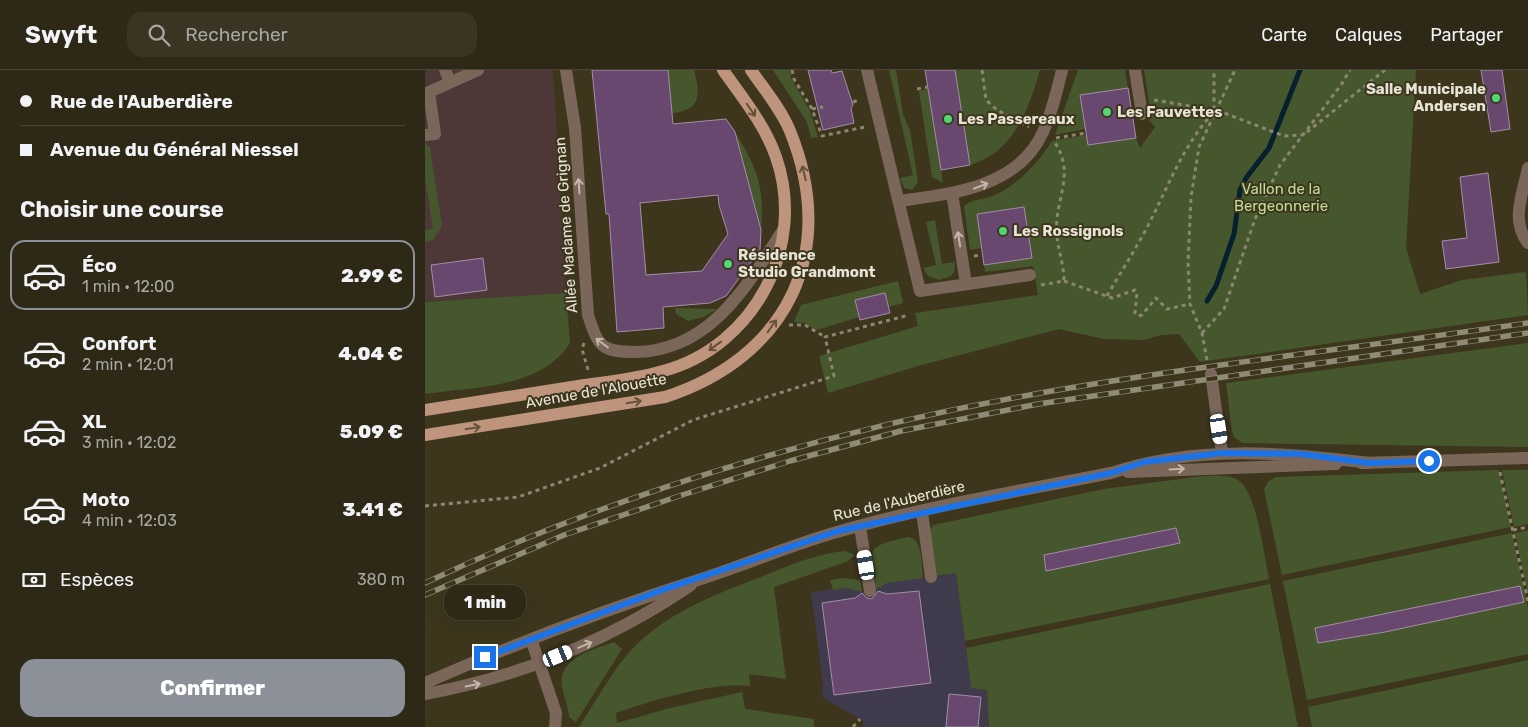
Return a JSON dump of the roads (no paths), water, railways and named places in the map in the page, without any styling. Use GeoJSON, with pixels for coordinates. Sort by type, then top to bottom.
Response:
{"type":"FeatureCollection","features":[{"type":"Feature","properties":{"kind":"main road","name":"Avenue de l'Alouette"},"geometry":{"type":"LineString","coordinates":[[425,410],[632,378],[664,371],[701,356],[732,333],[759,302],[777,266],[784,228],[786,194],[776,157],[765,132],[723,70]]}},
{"type":"Feature","properties":{"kind":"main road","name":"Avenue de l'Alouette"},"geometry":{"type":"LineString","coordinates":[[425,435],[665,397],[701,384],[728,368],[761,341],[783,308],[797,282],[806,255],[809,233],[809,194],[802,164],[789,129],[751,70]]}},
{"type":"Feature","properties":{"kind":"street"},"geometry":{"type":"LineString","coordinates":[[445,70],[450,82]]}},
{"type":"Feature","properties":{"kind":"street"},"geometry":{"type":"LineString","coordinates":[[425,135],[435,134],[429,92],[478,70]]}},
{"type":"Feature","properties":{"kind":"street","name":"Allée Madame de Grignan"},"geometry":{"type":"LineString","coordinates":[[567,70],[575,128],[588,316],[596,340],[615,352],[656,352],[685,342],[736,302],[784,228]]}},
{"type":"Feature","properties":{"kind":"street"},"geometry":{"type":"LineString","coordinates":[[867,70],[920,291],[1030,275]]}},
{"type":"Feature","properties":{"kind":"street"},"geometry":{"type":"LineString","coordinates":[[899,201],[952,193],[993,181],[1016,166],[1043,134],[1052,109],[1062,70]]}},
{"type":"Feature","properties":{"kind":"street"},"geometry":{"type":"LineString","coordinates":[[1135,70],[1141,114]]}},
{"type":"Feature","properties":{"kind":"street"},"geometry":{"type":"LineString","coordinates":[[1528,168],[1517,219],[1520,232],[1528,243]]}},
{"type":"Feature","properties":{"kind":"street"},"geometry":{"type":"LineString","coordinates":[[952,193],[966,284]]}},
{"type":"Feature","properties":{"kind":"street"},"geometry":{"type":"LineString","coordinates":[[1211,374],[1222,453]]}},
{"type":"Feature","properties":{"kind":"street","name":"Rue de l'Auberdière"},"geometry":{"type":"LineString","coordinates":[[425,683],[531,639],[662,590],[700,579],[784,548],[860,526],[1111,473],[1144,462],[1222,453],[1301,454],[1369,463]]}},
{"type":"Feature","properties":{"kind":"street","name":"Rue de l'Auberdière"},"geometry":{"type":"LineString","coordinates":[[1111,473],[1528,458]]}},
{"type":"Feature","properties":{"kind":"street"},"geometry":{"type":"LineString","coordinates":[[922,512],[931,577]]}},
{"type":"Feature","properties":{"kind":"street"},"geometry":{"type":"LineString","coordinates":[[860,526],[870,591]]}},
{"type":"Feature","properties":{"kind":"street","name":"Rue de l'Auberdière"},"geometry":{"type":"LineString","coordinates":[[425,694],[477,684],[540,663],[611,634],[700,579]]}},
{"type":"Feature","properties":{"kind":"street"},"geometry":{"type":"LineString","coordinates":[[531,639],[556,713],[555,727]]}},
{"type":"Feature","properties":{"kind":"waterway"},"geometry":{"type":"LineString","coordinates":[[1207,301],[1216,286],[1234,234],[1240,190],[1246,178],[1269,148],[1300,70]]}},
{"type":"Feature","properties":{"kind":"railway"},"geometry":{"type":"LineString","coordinates":[[425,583],[571,521],[647,494],[802,446],[880,426],[1035,394],[1097,384],[1220,365],[1528,323]]}},
{"type":"Feature","properties":{"kind":"railway"},"geometry":{"type":"LineString","coordinates":[[425,595],[564,535],[790,461],[901,431],[1038,404],[1528,333]]}},
{"type":"Feature","properties":{"kind":"place","name":"Salle Municipale Andersen"},"geometry":{"type":"Point","coordinates":[1496,98]}},
{"type":"Feature","properties":{"kind":"place","name":"Les Fauvettes"},"geometry":{"type":"Point","coordinates":[1107,112]}},
{"type":"Feature","properties":{"kind":"place","name":"Les Passereaux"},"geometry":{"type":"Point","coordinates":[948,119]}},
{"type":"Feature","properties":{"kind":"place","name":"Les Rossignols"},"geometry":{"type":"Point","coordinates":[1003,231]}},
{"type":"Feature","properties":{"kind":"place","name":"Résidence Studio Grandmont"},"geometry":{"type":"Point","coordinates":[728,264]}},
{"type":"Feature","properties":{"kind":"park label","name":"Vallon de la Bergeonnerie"},"geometry":{"type":"Point","coordinates":[1281,198]}}]}
